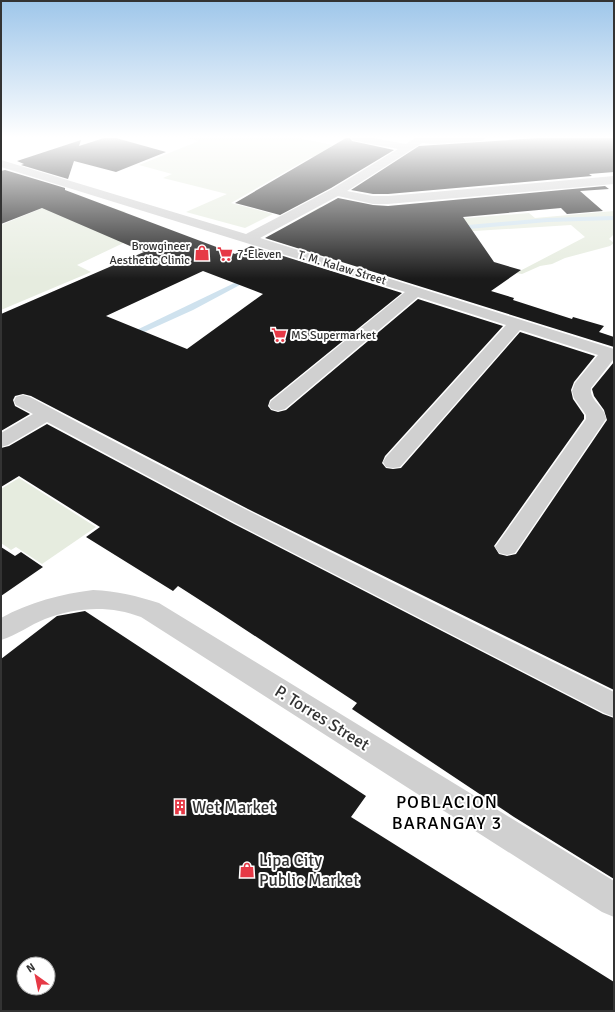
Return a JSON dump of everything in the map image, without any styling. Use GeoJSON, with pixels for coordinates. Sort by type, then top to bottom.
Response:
{"type":"FeatureCollection","features":[{"type":"Feature","properties":{"kind":"street","name":"T. M. Kalaw Street"},"geometry":{"type":"LineString","coordinates":[[71,185],[416,291],[611,354]]}},
{"type":"Feature","properties":{"kind":"street"},"geometry":{"type":"LineString","coordinates":[[248,239],[347,185]]}},
{"type":"Feature","properties":{"kind":"street"},"geometry":{"type":"LineString","coordinates":[[336,192],[373,200],[388,200],[555,185]]}},
{"type":"Feature","properties":{"kind":"street"},"geometry":{"type":"LineString","coordinates":[[278,405],[416,291]]}},
{"type":"Feature","properties":{"kind":"street"},"geometry":{"type":"LineString","coordinates":[[393,462],[517,323]]}},
{"type":"Feature","properties":{"kind":"street"},"geometry":{"type":"LineString","coordinates":[[508,547],[596,419],[596,415],[582,397],[580,391],[611,354]]}},
{"type":"Feature","properties":{"kind":"street"},"geometry":{"type":"LineString","coordinates":[[23,401],[320,558],[614,705]]}},
{"type":"Feature","properties":{"kind":"street"},"geometry":{"type":"LineString","coordinates":[[1,441],[47,414]]}},
{"type":"Feature","properties":{"kind":"street","name":"P. Torres Street"},"geometry":{"type":"LineString","coordinates":[[8,626],[46,608],[75,601],[121,601],[137,604],[150,610],[614,900]]}},
{"type":"Feature","properties":{"kind":"shaded area"},"geometry":{"type":"Polygon","coordinates":[[[192,185],[262,185],[231,203],[273,214],[245,228],[186,212],[227,194],[192,185]]]}},
{"type":"Feature","properties":{"kind":"shaded area"},"geometry":{"type":"Polygon","coordinates":[[[72,196],[126,212],[113,217],[153,229],[77,265],[91,272],[1,310],[1,225],[72,196]]]}},
{"type":"Feature","properties":{"kind":"shaded area"},"geometry":{"type":"Polygon","coordinates":[[[320,207],[371,217],[455,219],[529,213],[535,218],[614,211],[614,234],[609,239],[614,243],[610,246],[565,258],[552,264],[540,266],[522,274],[516,273],[585,237],[571,225],[443,233],[329,258],[276,241],[282,239],[360,236],[300,219],[320,207]]]}},
{"type":"Feature","properties":{"kind":"shaded area"},"geometry":{"type":"Polygon","coordinates":[[[19,478],[96,527],[42,564],[16,547],[11,550],[1,543],[1,489],[19,478]]]}},
{"type":"Feature","properties":{"kind":"building"},"geometry":{"type":"Polygon","coordinates":[[[1,185],[56,185],[235,254],[251,246],[402,293],[270,400],[268,406],[271,410],[278,412],[286,410],[418,299],[503,326],[385,456],[382,463],[386,468],[401,468],[520,332],[595,356],[574,382],[571,390],[573,399],[584,415],[584,419],[494,546],[499,554],[507,556],[516,554],[607,420],[604,410],[594,396],[592,389],[614,362],[614,690],[248,509],[31,396],[23,394],[15,396],[13,400],[15,406],[30,414],[1,431],[1,314],[144,252],[42,208],[1,224],[1,185]],[[203,271],[106,316],[187,349],[263,294],[203,271]]]}},
{"type":"Feature","properties":{"kind":"building"},"geometry":{"type":"Polygon","coordinates":[[[265,185],[336,185],[280,215],[235,203],[265,185]]]}},
{"type":"Feature","properties":{"kind":"building"},"geometry":{"type":"Polygon","coordinates":[[[358,185],[487,185],[388,194],[373,194],[351,190],[358,185]]]}},
{"type":"Feature","properties":{"kind":"building"},"geometry":{"type":"Polygon","coordinates":[[[605,186],[609,189],[580,191],[603,211],[567,214],[561,208],[463,217],[494,262],[521,270],[491,291],[514,298],[513,300],[572,319],[573,317],[604,326],[599,332],[614,337],[614,347],[265,238],[338,198],[373,205],[388,206],[605,186]]]}},
{"type":"Feature","properties":{"kind":"building"},"geometry":{"type":"Polygon","coordinates":[[[47,424],[234,524],[603,714],[614,718],[614,879],[514,817],[352,709],[357,703],[220,613],[178,586],[173,591],[86,537],[100,527],[19,476],[1,487],[1,448],[9,446],[47,424]]]}},
{"type":"Feature","properties":{"kind":"building"},"geometry":{"type":"Polygon","coordinates":[[[1,547],[15,556],[21,552],[43,567],[1,596],[1,547]]]}},
{"type":"Feature","properties":{"kind":"building","name":"Lipa City Public Market"},"geometry":{"type":"Polygon","coordinates":[[[85,611],[366,796],[351,817],[614,982],[614,1011],[1,1011],[1,659],[57,616],[85,611]]]}},
{"type":"Feature","properties":{"kind":"waterway"},"geometry":{"type":"LineString","coordinates":[[457,228],[547,220],[614,218]]}},
{"type":"Feature","properties":{"kind":"waterway"},"geometry":{"type":"LineString","coordinates":[[128,336],[190,308],[249,278]]}},
{"type":"Feature","properties":{"kind":"place","name":"Browgineer Aesthetic Clinic"},"geometry":{"type":"Point","coordinates":[202,253]}},
{"type":"Feature","properties":{"kind":"place","name":"7-Eleven"},"geometry":{"type":"Point","coordinates":[225,254]}},
{"type":"Feature","properties":{"kind":"place","name":"MS Supermarket"},"geometry":{"type":"Point","coordinates":[279,335]}},
{"type":"Feature","properties":{"kind":"place","name":"Wet Market"},"geometry":{"type":"Point","coordinates":[180,807]}},
{"type":"Feature","properties":{"kind":"place","name":"Lipa City Public Market"},"geometry":{"type":"Point","coordinates":[247,870]}},
{"type":"Feature","properties":{"kind":"district","name":"POBLACION BARANGAY 3"},"geometry":{"type":"Point","coordinates":[447,812]}}]}
